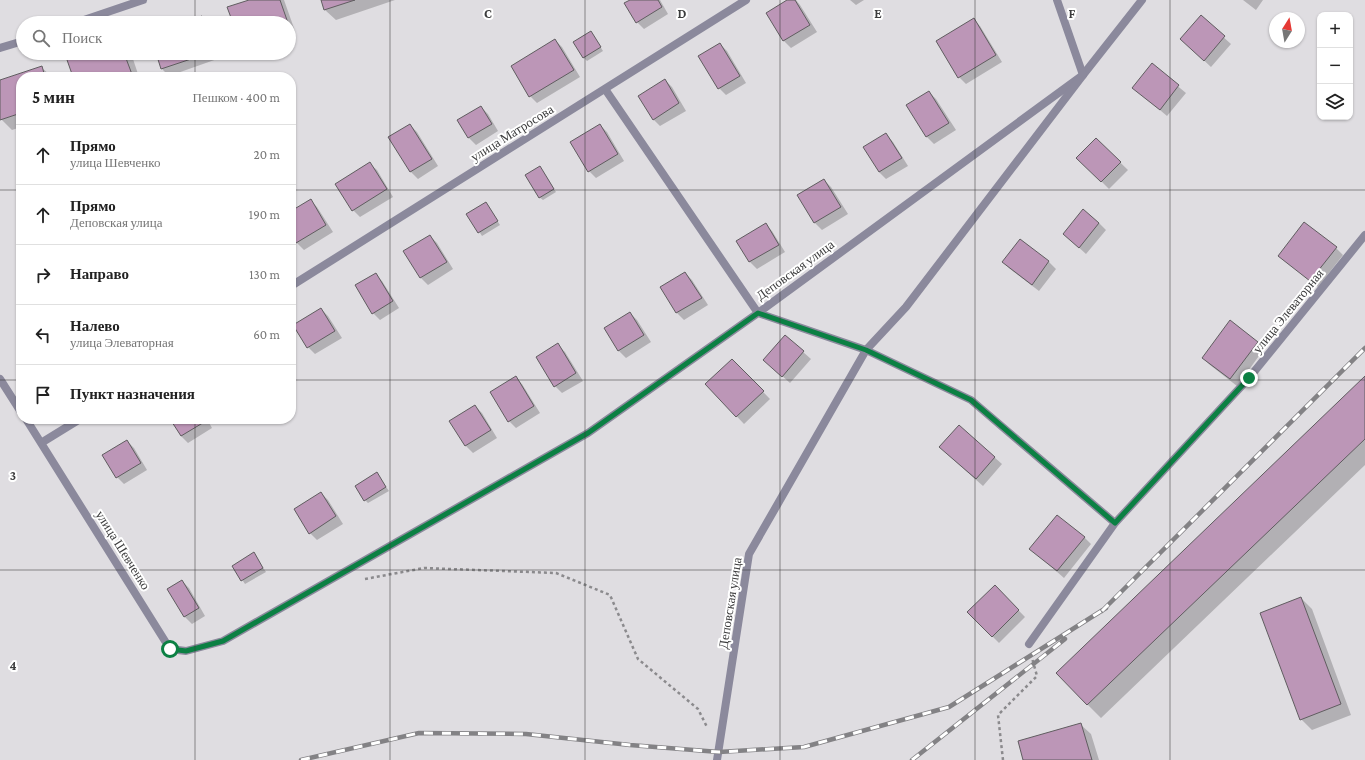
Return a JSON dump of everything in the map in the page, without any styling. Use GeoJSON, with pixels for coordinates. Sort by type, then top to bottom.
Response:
{"type":"FeatureCollection","features":[{"type":"Feature","properties":{"kind":"street"},"geometry":{"type":"LineString","coordinates":[[96,16],[143,0]]}},
{"type":"Feature","properties":{"kind":"street","name":"улица Матросова"},"geometry":{"type":"LineString","coordinates":[[296,283],[746,0]]}},
{"type":"Feature","properties":{"kind":"street"},"geometry":{"type":"LineString","coordinates":[[1057,0],[1083,75]]}},
{"type":"Feature","properties":{"kind":"street","name":"Деповская улица"},"geometry":{"type":"LineString","coordinates":[[718,756],[749,554],[866,350],[906,307],[1142,0]]}},
{"type":"Feature","properties":{"kind":"street"},"geometry":{"type":"LineString","coordinates":[[0,48],[16,43]]}},
{"type":"Feature","properties":{"kind":"street","name":"Деповская улица"},"geometry":{"type":"LineString","coordinates":[[223,641],[588,433],[758,313],[1083,75]]}},
{"type":"Feature","properties":{"kind":"street"},"geometry":{"type":"LineString","coordinates":[[605,89],[758,313],[866,350],[971,400],[1115,523]]}},
{"type":"Feature","properties":{"kind":"street","name":"улица Элеваторная"},"geometry":{"type":"LineString","coordinates":[[1029,644],[1115,523],[1249,378],[1365,235]]}},
{"type":"Feature","properties":{"kind":"street"},"geometry":{"type":"LineString","coordinates":[[0,379],[16,404]]}},
{"type":"Feature","properties":{"kind":"street","name":"улица Шевченко"},"geometry":{"type":"LineString","coordinates":[[29,424],[170,649],[186,651],[223,641]]}},
{"type":"Feature","properties":{"kind":"street"},"geometry":{"type":"LineString","coordinates":[[41,443],[72,424]]}},
{"type":"Feature","properties":{"kind":"path"},"geometry":{"type":"LineString","coordinates":[[362,579],[424,568],[556,573],[610,595],[638,659],[698,709],[718,756]]}},
{"type":"Feature","properties":{"kind":"path"},"geometry":{"type":"LineString","coordinates":[[1003,760],[998,715],[1036,676],[1029,644]]}},
{"type":"Feature","properties":{"kind":"building"},"geometry":{"type":"Polygon","coordinates":[[[249,0],[280,0],[286,16],[230,16],[227,7],[249,0]]]}},
{"type":"Feature","properties":{"kind":"building"},"geometry":{"type":"Polygon","coordinates":[[[321,0],[355,0],[324,10],[321,0]]]}},
{"type":"Feature","properties":{"kind":"building"},"geometry":{"type":"Polygon","coordinates":[[[630,0],[658,0],[662,7],[636,23],[624,3],[630,0]]]}},
{"type":"Feature","properties":{"kind":"building"},"geometry":{"type":"Polygon","coordinates":[[[787,0],[795,0],[810,25],[783,41],[766,13],[787,0]]]}},
{"type":"Feature","properties":{"kind":"building"},"geometry":{"type":"Polygon","coordinates":[[[1201,15],[1225,36],[1204,61],[1180,39],[1201,15]]]}},
{"type":"Feature","properties":{"kind":"building"},"geometry":{"type":"Polygon","coordinates":[[[974,18],[996,55],[958,78],[936,41],[974,18]]]}},
{"type":"Feature","properties":{"kind":"building"},"geometry":{"type":"Polygon","coordinates":[[[591,31],[601,47],[583,58],[573,42],[591,31]]]}},
{"type":"Feature","properties":{"kind":"building"},"geometry":{"type":"Polygon","coordinates":[[[555,39],[574,70],[529,97],[511,66],[555,39]]]}},
{"type":"Feature","properties":{"kind":"building"},"geometry":{"type":"Polygon","coordinates":[[[720,43],[740,76],[718,89],[698,56],[720,43]]]}},
{"type":"Feature","properties":{"kind":"building"},"geometry":{"type":"Polygon","coordinates":[[[67,60],[127,60],[131,72],[71,72],[67,60]]]}},
{"type":"Feature","properties":{"kind":"building"},"geometry":{"type":"Polygon","coordinates":[[[158,60],[188,60],[161,69],[158,60]]]}},
{"type":"Feature","properties":{"kind":"building"},"geometry":{"type":"Polygon","coordinates":[[[1152,63],[1179,85],[1160,110],[1132,88],[1152,63]]]}},
{"type":"Feature","properties":{"kind":"building"},"geometry":{"type":"Polygon","coordinates":[[[42,66],[44,72],[24,72],[42,66]]]}},
{"type":"Feature","properties":{"kind":"building"},"geometry":{"type":"Polygon","coordinates":[[[16,75],[16,115],[0,120],[0,80],[16,75]]]}},
{"type":"Feature","properties":{"kind":"building"},"geometry":{"type":"Polygon","coordinates":[[[665,79],[679,103],[653,120],[638,96],[665,79]]]}},
{"type":"Feature","properties":{"kind":"building"},"geometry":{"type":"Polygon","coordinates":[[[929,91],[949,123],[926,137],[906,105],[929,91]]]}},
{"type":"Feature","properties":{"kind":"building"},"geometry":{"type":"Polygon","coordinates":[[[481,106],[492,124],[468,138],[457,120],[481,106]]]}},
{"type":"Feature","properties":{"kind":"building"},"geometry":{"type":"Polygon","coordinates":[[[410,124],[432,159],[410,172],[388,137],[410,124]]]}},
{"type":"Feature","properties":{"kind":"building"},"geometry":{"type":"Polygon","coordinates":[[[600,124],[618,154],[588,172],[570,142],[600,124]]]}},
{"type":"Feature","properties":{"kind":"building"},"geometry":{"type":"Polygon","coordinates":[[[886,133],[902,158],[879,172],[863,147],[886,133]]]}},
{"type":"Feature","properties":{"kind":"building"},"geometry":{"type":"Polygon","coordinates":[[[1096,138],[1121,162],[1101,182],[1076,158],[1096,138]]]}},
{"type":"Feature","properties":{"kind":"building"},"geometry":{"type":"Polygon","coordinates":[[[370,162],[387,189],[352,211],[335,184],[370,162]]]}},
{"type":"Feature","properties":{"kind":"building"},"geometry":{"type":"Polygon","coordinates":[[[540,166],[554,189],[539,198],[525,175],[540,166]]]}},
{"type":"Feature","properties":{"kind":"building"},"geometry":{"type":"Polygon","coordinates":[[[824,179],[841,207],[814,223],[797,195],[824,179]]]}},
{"type":"Feature","properties":{"kind":"building"},"geometry":{"type":"Polygon","coordinates":[[[311,199],[326,225],[296,243],[296,208],[311,199]]]}},
{"type":"Feature","properties":{"kind":"building"},"geometry":{"type":"Polygon","coordinates":[[[486,202],[498,221],[478,233],[466,214],[486,202]]]}},
{"type":"Feature","properties":{"kind":"building"},"geometry":{"type":"Polygon","coordinates":[[[1083,209],[1099,223],[1079,248],[1063,234],[1083,209]]]}},
{"type":"Feature","properties":{"kind":"building"},"geometry":{"type":"Polygon","coordinates":[[[1304,222],[1337,247],[1310,281],[1278,256],[1304,222]]]}},
{"type":"Feature","properties":{"kind":"building"},"geometry":{"type":"Polygon","coordinates":[[[766,223],[779,245],[749,262],[736,241],[766,223]]]}},
{"type":"Feature","properties":{"kind":"building"},"geometry":{"type":"Polygon","coordinates":[[[430,235],[447,262],[420,278],[403,251],[430,235]]]}},
{"type":"Feature","properties":{"kind":"building"},"geometry":{"type":"Polygon","coordinates":[[[1020,239],[1049,261],[1032,285],[1002,262],[1020,239]]]}},
{"type":"Feature","properties":{"kind":"building"},"geometry":{"type":"Polygon","coordinates":[[[685,272],[702,298],[676,313],[660,287],[685,272]]]}},
{"type":"Feature","properties":{"kind":"building"},"geometry":{"type":"Polygon","coordinates":[[[376,273],[393,301],[372,314],[355,285],[376,273]]]}},
{"type":"Feature","properties":{"kind":"building"},"geometry":{"type":"Polygon","coordinates":[[[321,308],[335,331],[307,348],[296,330],[296,323],[321,308]]]}},
{"type":"Feature","properties":{"kind":"building"},"geometry":{"type":"Polygon","coordinates":[[[630,312],[644,335],[618,351],[604,328],[630,312]]]}},
{"type":"Feature","properties":{"kind":"building"},"geometry":{"type":"Polygon","coordinates":[[[1230,320],[1258,342],[1230,379],[1202,358],[1230,320]]]}},
{"type":"Feature","properties":{"kind":"building"},"geometry":{"type":"Polygon","coordinates":[[[785,335],[804,351],[782,377],[763,360],[785,335]]]}},
{"type":"Feature","properties":{"kind":"building"},"geometry":{"type":"Polygon","coordinates":[[[558,343],[576,373],[554,387],[536,357],[558,343]]]}},
{"type":"Feature","properties":{"kind":"building"},"geometry":{"type":"Polygon","coordinates":[[[732,359],[764,391],[736,417],[705,384],[732,359]]]}},
{"type":"Feature","properties":{"kind":"building"},"geometry":{"type":"Polygon","coordinates":[[[516,376],[534,406],[508,422],[490,392],[516,376]]]}},
{"type":"Feature","properties":{"kind":"building"},"geometry":{"type":"Polygon","coordinates":[[[1365,376],[1365,439],[1087,705],[1056,673],[1365,376]]]}},
{"type":"Feature","properties":{"kind":"building"},"geometry":{"type":"Polygon","coordinates":[[[475,405],[491,430],[465,446],[449,421],[475,405]]]}},
{"type":"Feature","properties":{"kind":"building"},"geometry":{"type":"Polygon","coordinates":[[[173,424],[201,424],[181,436],[173,424]]]}},
{"type":"Feature","properties":{"kind":"building"},"geometry":{"type":"Polygon","coordinates":[[[959,425],[995,457],[976,479],[939,447],[959,425]]]}},
{"type":"Feature","properties":{"kind":"building"},"geometry":{"type":"Polygon","coordinates":[[[127,440],[141,463],[116,478],[102,455],[127,440]]]}},
{"type":"Feature","properties":{"kind":"building"},"geometry":{"type":"Polygon","coordinates":[[[377,472],[386,487],[364,501],[355,486],[377,472]]]}},
{"type":"Feature","properties":{"kind":"building"},"geometry":{"type":"Polygon","coordinates":[[[321,492],[336,516],[309,534],[294,509],[321,492]]]}},
{"type":"Feature","properties":{"kind":"building"},"geometry":{"type":"Polygon","coordinates":[[[1057,515],[1085,537],[1057,571],[1029,549],[1057,515]]]}},
{"type":"Feature","properties":{"kind":"building"},"geometry":{"type":"Polygon","coordinates":[[[254,552],[263,568],[241,581],[232,566],[254,552]]]}},
{"type":"Feature","properties":{"kind":"building"},"geometry":{"type":"Polygon","coordinates":[[[182,580],[199,608],[184,617],[167,589],[182,580]]]}},
{"type":"Feature","properties":{"kind":"building"},"geometry":{"type":"Polygon","coordinates":[[[995,585],[1019,610],[992,637],[967,612],[995,585]]]}},
{"type":"Feature","properties":{"kind":"building"},"geometry":{"type":"Polygon","coordinates":[[[1301,597],[1341,704],[1300,720],[1260,613],[1301,597]]]}},
{"type":"Feature","properties":{"kind":"building"},"geometry":{"type":"Polygon","coordinates":[[[1081,723],[1092,760],[1023,760],[1018,741],[1081,723]]]}},
{"type":"Feature","properties":{"kind":"railway"},"geometry":{"type":"LineString","coordinates":[[1102,611],[1365,348]]}},
{"type":"Feature","properties":{"kind":"railway"},"geometry":{"type":"LineString","coordinates":[[301,760],[419,733],[526,734],[630,745],[719,752],[804,747],[949,707],[1106,608]]}},
{"type":"Feature","properties":{"kind":"railway"},"geometry":{"type":"LineString","coordinates":[[912,760],[1065,639]]}},
{"type":"Feature","properties":{"kind":"route"},"geometry":{"type":"LineString","coordinates":[[170,649],[186,651],[223,641],[588,433],[758,313],[866,350],[971,400],[1115,523],[1249,378]]}}]}
